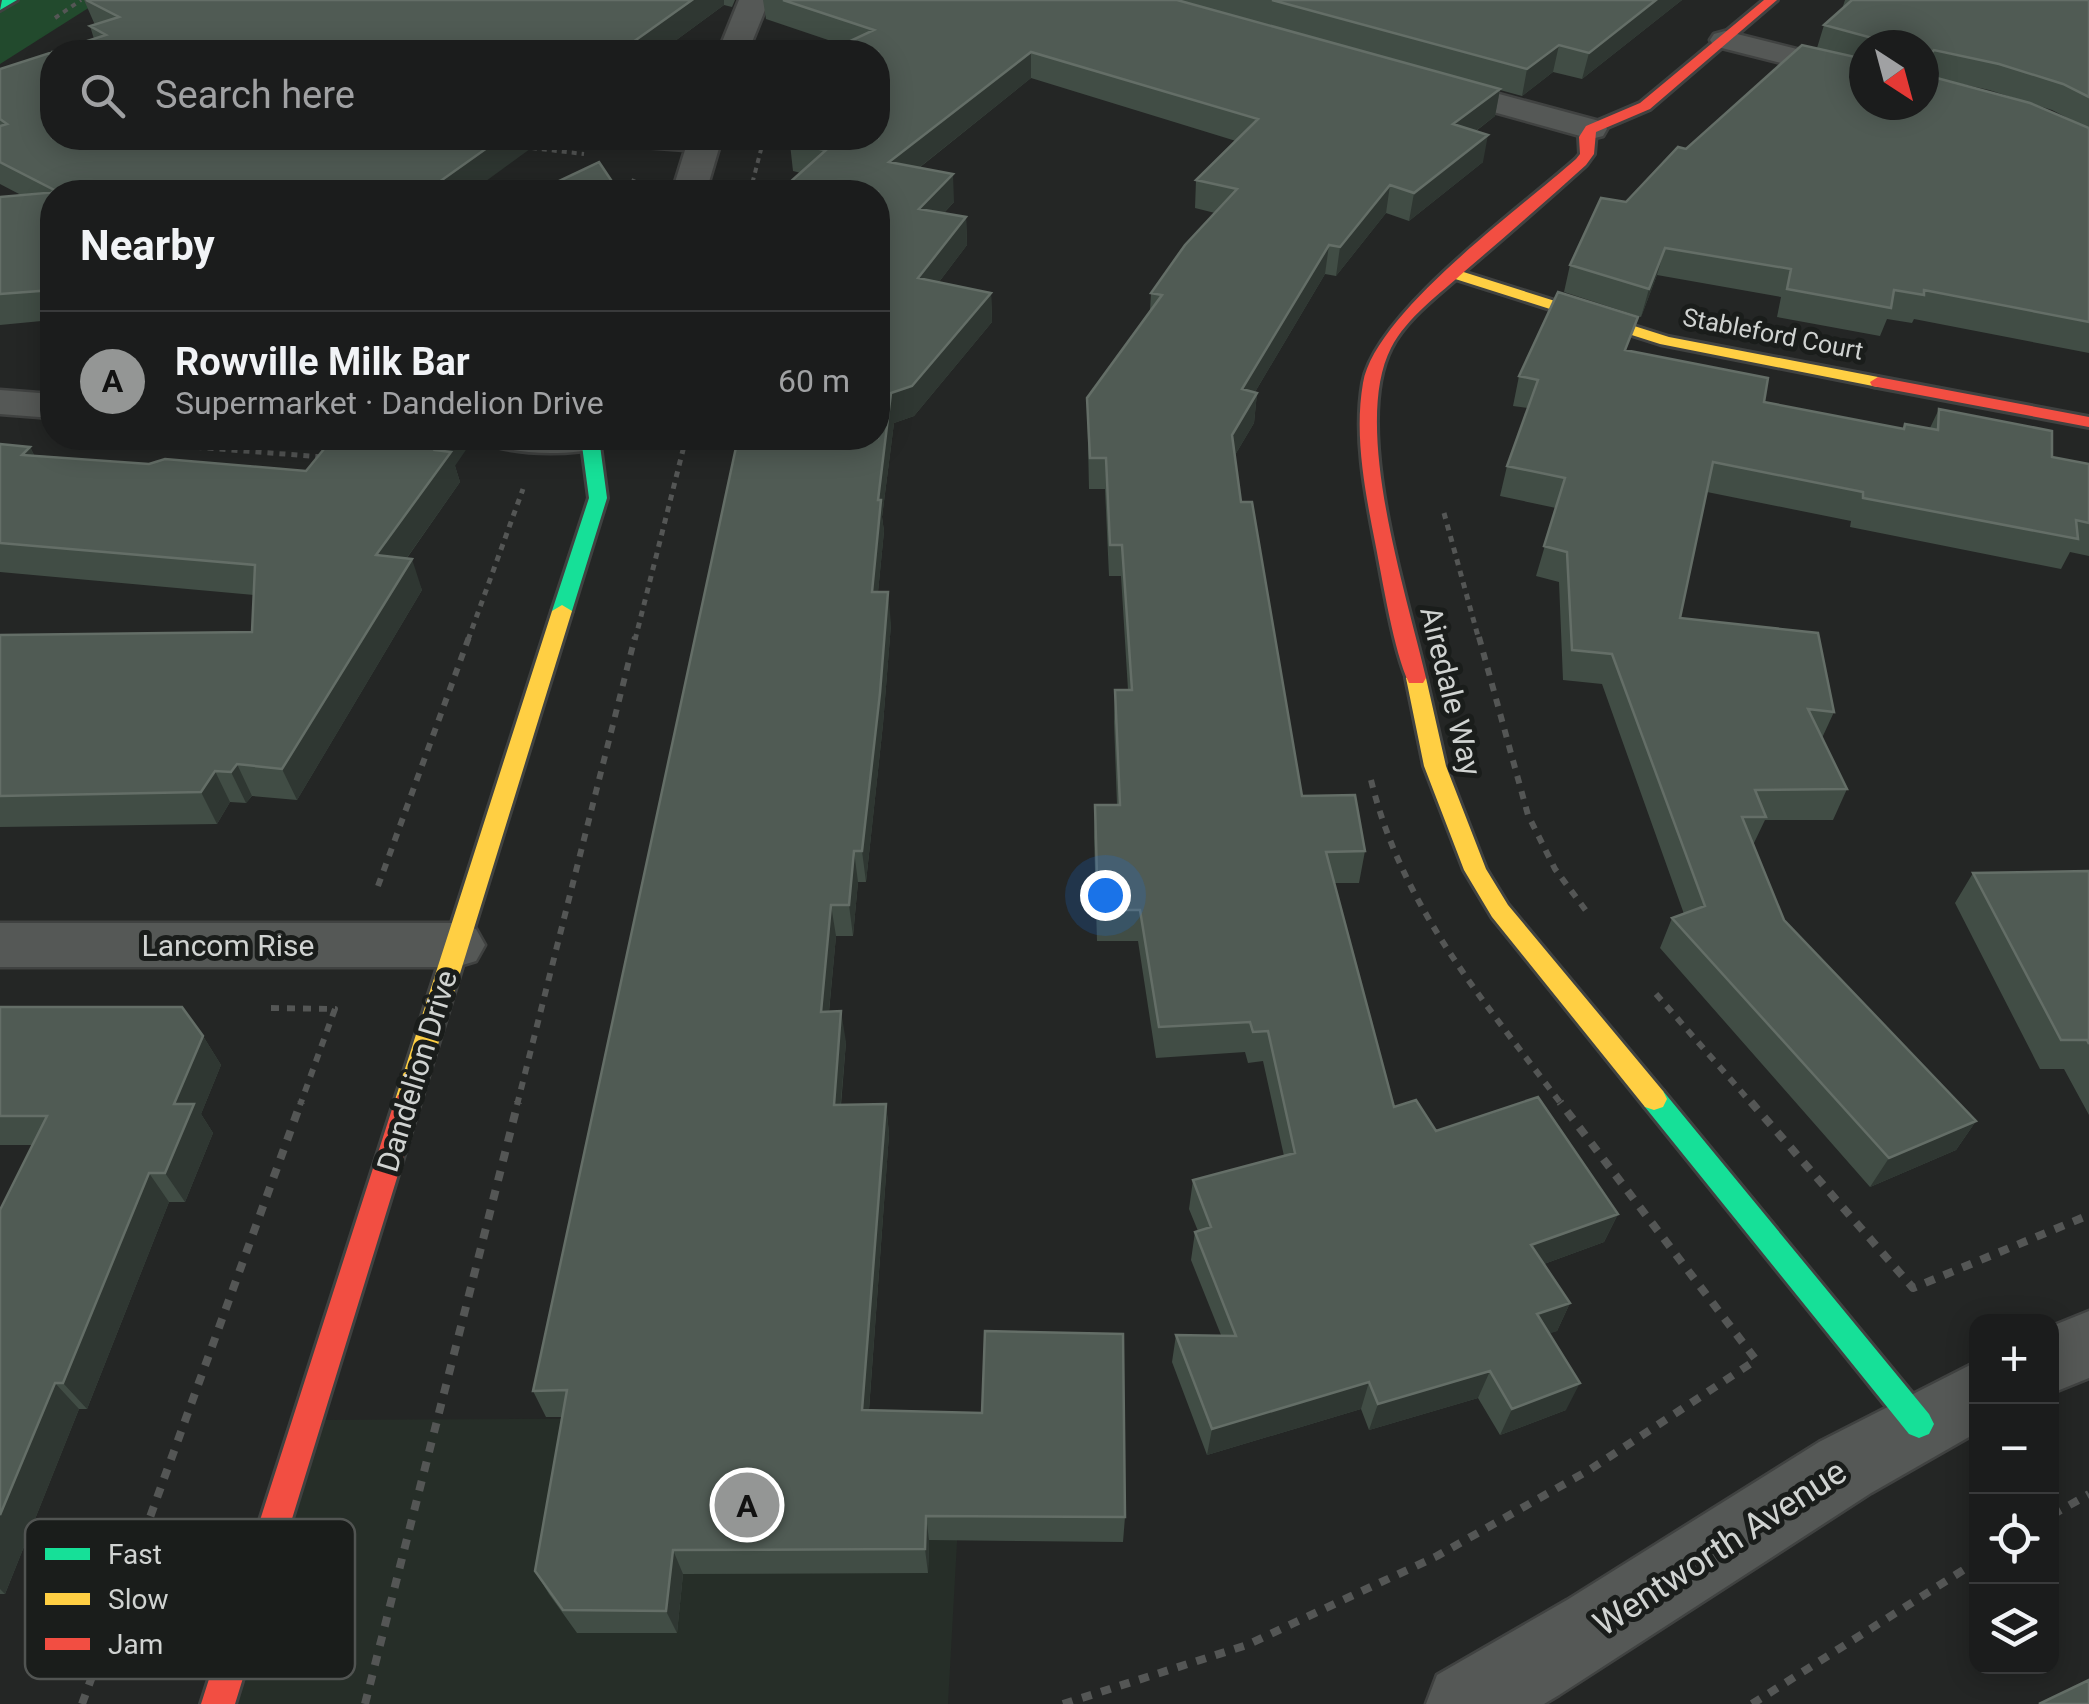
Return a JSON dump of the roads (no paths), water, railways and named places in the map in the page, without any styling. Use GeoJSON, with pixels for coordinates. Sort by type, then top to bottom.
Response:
{"type":"FeatureCollection","features":[{"type":"Feature","properties":{"kind":"street"},"geometry":{"type":"LineString","coordinates":[[0,6],[11,0]]}},
{"type":"Feature","properties":{"kind":"street"},"geometry":{"type":"LineString","coordinates":[[738,40],[754,0]]}},
{"type":"Feature","properties":{"kind":"street"},"geometry":{"type":"LineString","coordinates":[[1395,74],[1591,129],[1645,106],[1771,0]]}},
{"type":"Feature","properties":{"kind":"street"},"geometry":{"type":"LineString","coordinates":[[1725,40],[1849,71]]}},
{"type":"Feature","properties":{"kind":"street","name":"Airedale Way"},"geometry":{"type":"LineString","coordinates":[[1591,129],[1581,162],[1415,308],[1381,351],[1369,386],[1366,424],[1404,633],[1435,766],[1475,870],[1500,912],[1948,1410]]}},
{"type":"Feature","properties":{"kind":"street"},"geometry":{"type":"LineString","coordinates":[[692,180],[701,150]]}},
{"type":"Feature","properties":{"kind":"street","name":"Stableford Court"},"geometry":{"type":"LineString","coordinates":[[1454,274],[1676,344],[2089,422]]}},
{"type":"Feature","properties":{"kind":"street"},"geometry":{"type":"LineString","coordinates":[[0,402],[40,405]]}},
{"type":"Feature","properties":{"kind":"street","name":"Dandelion Drive"},"geometry":{"type":"LineString","coordinates":[[276,1519],[598,498],[587,450]]}},
{"type":"Feature","properties":{"kind":"street","name":"Lancom Rise"},"geometry":{"type":"LineString","coordinates":[[0,945],[456,945]]}},
{"type":"Feature","properties":{"kind":"street"},"geometry":{"type":"LineString","coordinates":[[2059,1357],[2089,1344]]}},
{"type":"Feature","properties":{"kind":"street","name":"Wentworth Avenue"},"geometry":{"type":"LineString","coordinates":[[1466,1704],[1596,1629],[1760,1518],[1948,1410]]}},
{"type":"Feature","properties":{"kind":"street","name":"Dandelion Drive"},"geometry":{"type":"LineString","coordinates":[[218,1704],[226,1679]]}},
{"type":"Feature","properties":{"kind":"place","name":"Rowville Milk Bar"},"geometry":{"type":"Point","coordinates":[747,1505]}}]}
